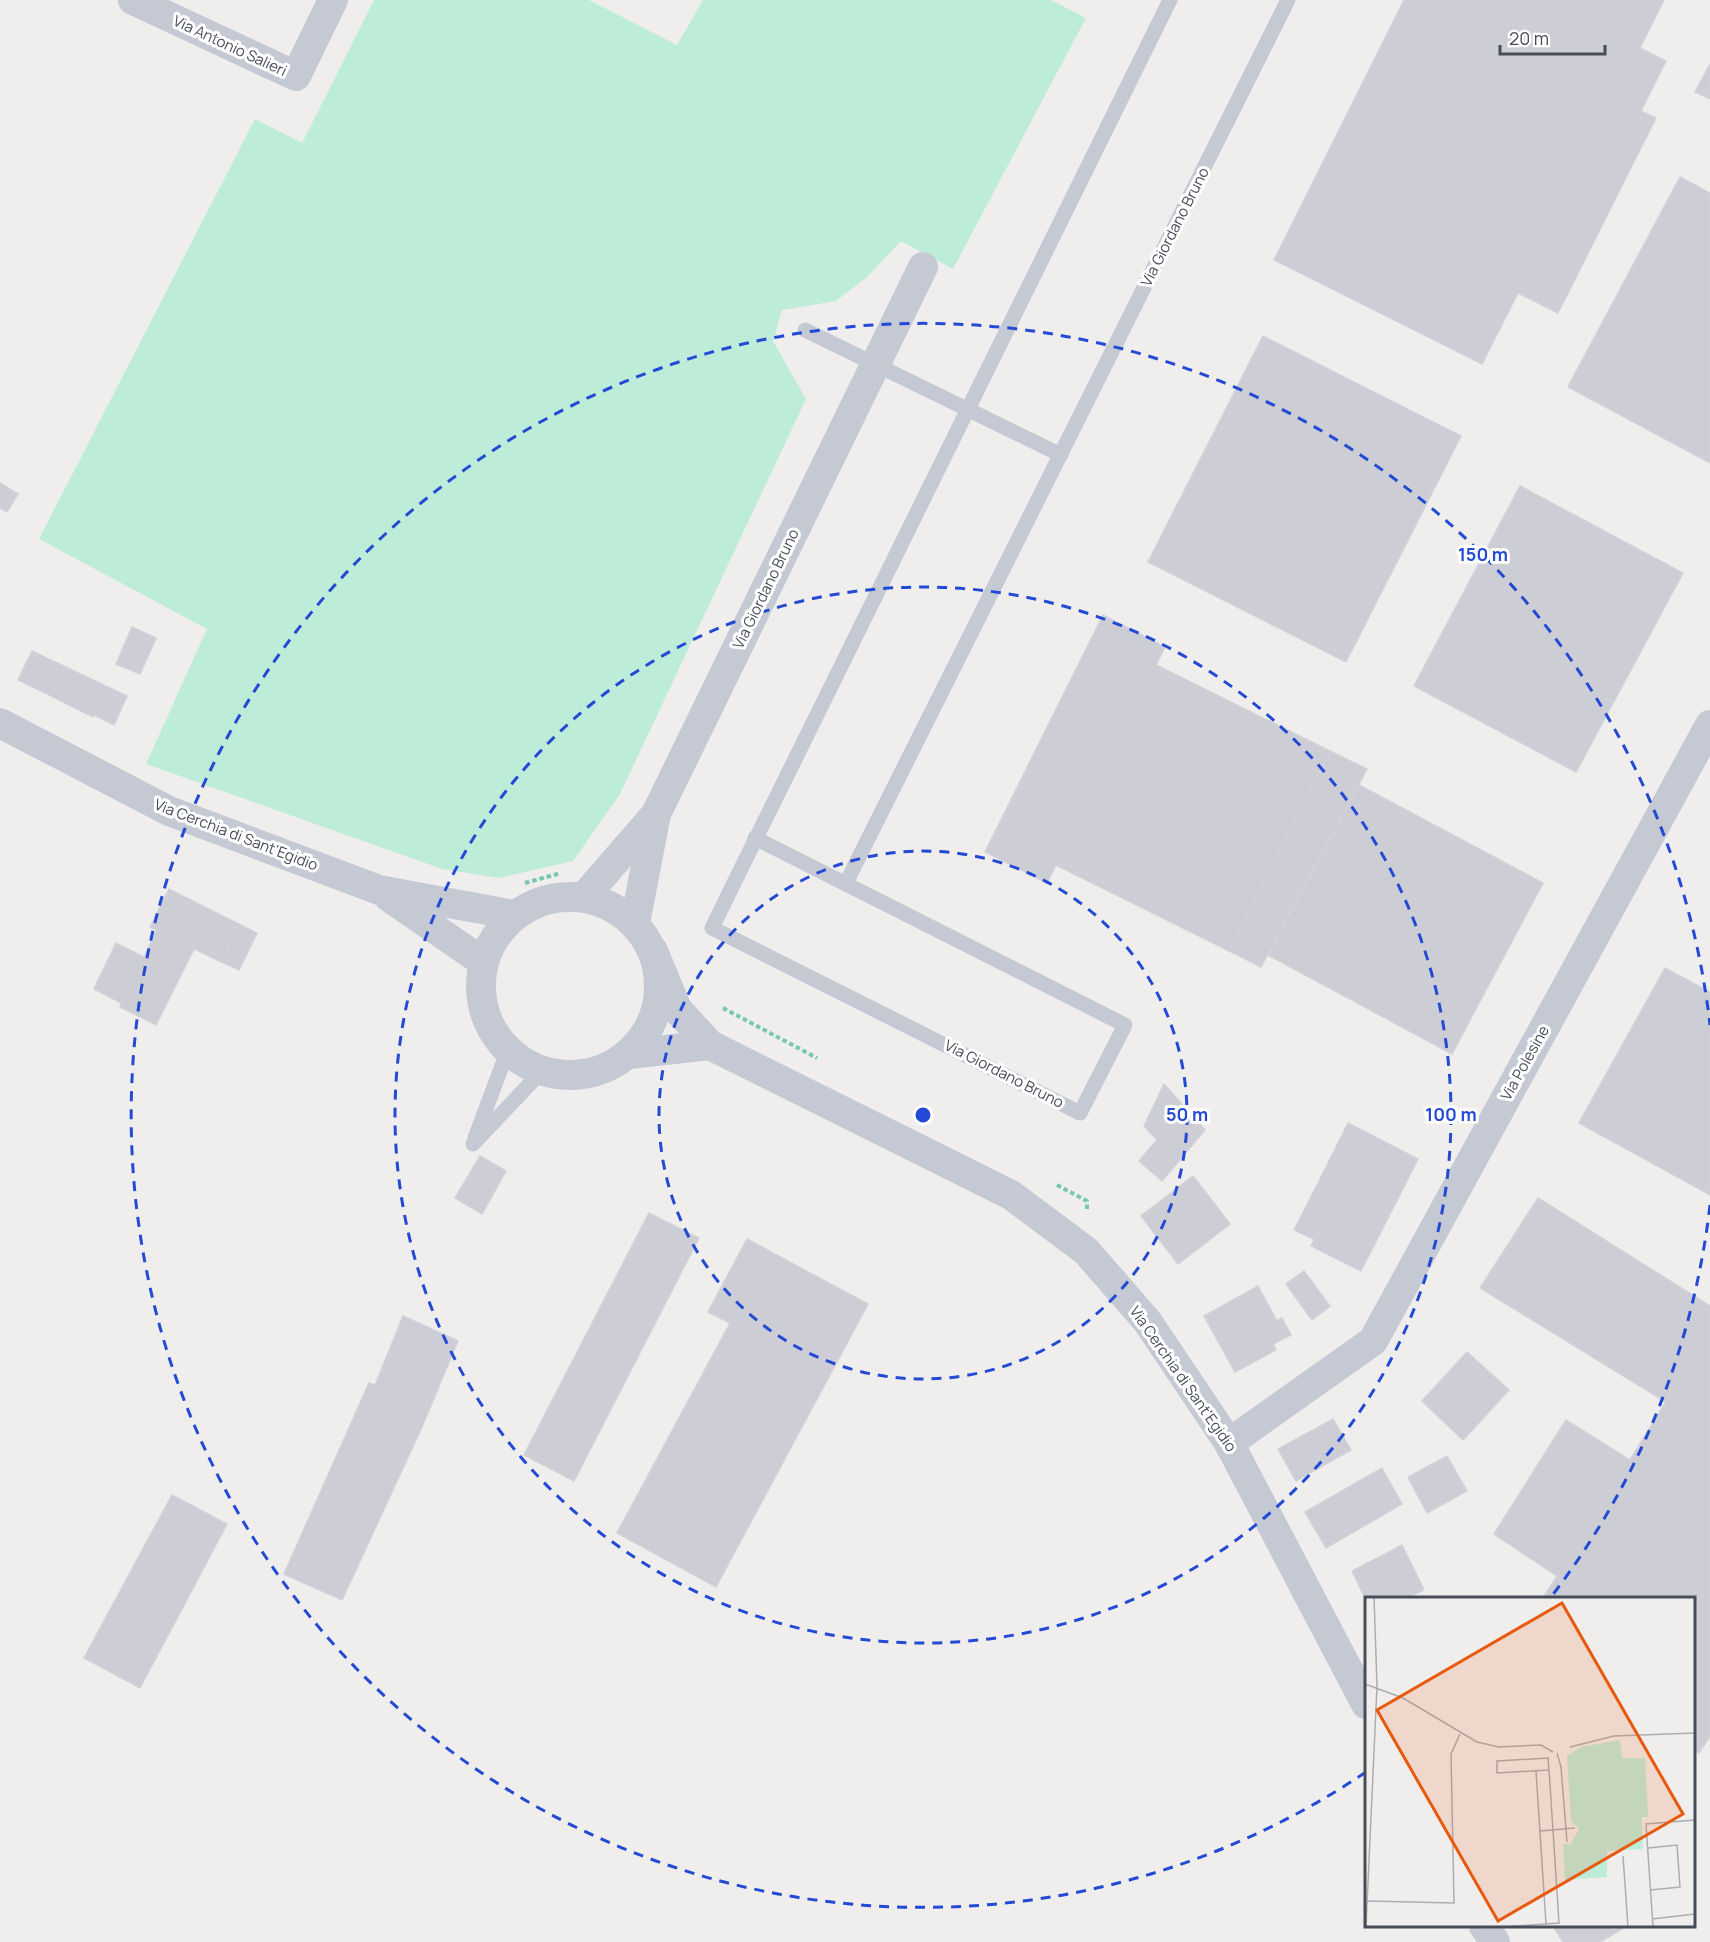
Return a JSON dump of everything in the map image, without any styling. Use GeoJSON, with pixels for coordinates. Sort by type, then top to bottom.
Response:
{"type":"FeatureCollection","features":[{"type":"Feature","properties":{"kind":"street","name":"Via Antonio Salieri"},"geometry":{"type":"LineString","coordinates":[[132,0],[296,76],[333,0]]}},
{"type":"Feature","properties":{"kind":"street","name":"Via Giordano Bruno"},"geometry":{"type":"LineString","coordinates":[[584,897],[656,814],[922,267]]}},
{"type":"Feature","properties":{"kind":"street","name":"Via Cerchia di Sant'Egidio"},"geometry":{"type":"LineString","coordinates":[[0,723],[169,811],[379,890],[514,915]]}},
{"type":"Feature","properties":{"kind":"street","name":"Via Polesine"},"geometry":{"type":"LineString","coordinates":[[1230,1443],[1373,1341],[1710,725]]}},
{"type":"Feature","properties":{"kind":"street","name":"Via Giordano Bruno"},"geometry":{"type":"LineString","coordinates":[[635,923],[656,814]]}},
{"type":"Feature","properties":{"kind":"street","name":"Via Cerchia di Sant'Egidio"},"geometry":{"type":"LineString","coordinates":[[379,890],[483,962]]}},
{"type":"Feature","properties":{"kind":"street"},"geometry":{"type":"LineString","coordinates":[[559,896],[584,897],[611,906],[635,923],[653,951],[660,978],[658,1006],[647,1033],[629,1054],[603,1070],[573,1076],[542,1071],[524,1063],[508,1050],[493,1032],[483,1010],[480,986],[483,962],[495,936],[514,915],[535,903],[559,896]]}},
{"type":"Feature","properties":{"kind":"street","name":"Via Cerchia di Sant'Egidio"},"geometry":{"type":"LineString","coordinates":[[653,951],[677,1009],[710,1045],[1011,1195],[1086,1251],[1147,1321],[1230,1443],[1365,1702]]}},
{"type":"Feature","properties":{"kind":"street"},"geometry":{"type":"LineString","coordinates":[[629,1054],[710,1045]]}},
{"type":"Feature","properties":{"kind":"street"},"geometry":{"type":"LineString","coordinates":[[1485,1927],[1495,1942]]}},
{"type":"Feature","properties":{"kind":"lane","name":"Via Giordano Bruno"},"geometry":{"type":"LineString","coordinates":[[755,838],[1125,1024],[1080,1113],[712,928],[755,838],[1170,0]]}},
{"type":"Feature","properties":{"kind":"lane","name":"Via Giordano Bruno"},"geometry":{"type":"LineString","coordinates":[[846,883],[1288,0]]}},
{"type":"Feature","properties":{"kind":"lane"},"geometry":{"type":"LineString","coordinates":[[805,330],[1061,455]]}},
{"type":"Feature","properties":{"kind":"lane"},"geometry":{"type":"LineString","coordinates":[[508,1050],[473,1144],[542,1071]]}},
{"type":"Feature","properties":{"kind":"path"},"geometry":{"type":"LineString","coordinates":[[521,884],[563,872]]}},
{"type":"Feature","properties":{"kind":"path"},"geometry":{"type":"LineString","coordinates":[[723,1008],[827,1063]]}},
{"type":"Feature","properties":{"kind":"path"},"geometry":{"type":"LineString","coordinates":[[1056,1185],[1087,1201],[1086,1251]]}},
{"type":"Feature","properties":{"kind":"green space"},"geometry":{"type":"Polygon","coordinates":[[[374,0],[589,0],[677,45],[703,0],[1051,0],[1086,18],[953,269],[901,241],[867,277],[836,301],[782,310],[773,341],[806,399],[620,794],[573,861],[499,878],[442,869],[146,764],[207,629],[39,539],[255,119],[302,143],[374,0]]]}},
{"type":"Feature","properties":{"kind":"building"},"geometry":{"type":"Polygon","coordinates":[[[1404,0],[1664,0],[1640,48],[1666,61],[1641,111],[1656,118],[1558,313],[1518,293],[1482,364],[1274,260],[1404,0]]]}},
{"type":"Feature","properties":{"kind":"building"},"geometry":{"type":"Polygon","coordinates":[[[1710,64],[1710,99],[1695,92],[1710,64]]]}},
{"type":"Feature","properties":{"kind":"building"},"geometry":{"type":"Polygon","coordinates":[[[1680,177],[1710,193],[1710,463],[1568,387],[1680,177]]]}},
{"type":"Feature","properties":{"kind":"building"},"geometry":{"type":"Polygon","coordinates":[[[1263,336],[1461,436],[1346,662],[1148,562],[1263,336]]]}},
{"type":"Feature","properties":{"kind":"building"},"geometry":{"type":"Polygon","coordinates":[[[0,483],[18,494],[7,512],[0,508],[0,483]]]}},
{"type":"Feature","properties":{"kind":"building"},"geometry":{"type":"Polygon","coordinates":[[[1520,486],[1683,573],[1576,772],[1414,686],[1520,486]]]}},
{"type":"Feature","properties":{"kind":"building"},"geometry":{"type":"Polygon","coordinates":[[[1103,615],[1165,647],[1156,665],[1330,751],[1229,951],[1056,865],[1047,883],[985,852],[1103,615]]]}},
{"type":"Feature","properties":{"kind":"building"},"geometry":{"type":"Polygon","coordinates":[[[132,627],[156,638],[140,674],[116,664],[132,627]]]}},
{"type":"Feature","properties":{"kind":"building"},"geometry":{"type":"Polygon","coordinates":[[[32,651],[55,662],[41,691],[18,680],[32,651]]]}},
{"type":"Feature","properties":{"kind":"building"},"geometry":{"type":"Polygon","coordinates":[[[55,662],[108,687],[93,717],[41,691],[55,662]]]}},
{"type":"Feature","properties":{"kind":"building"},"geometry":{"type":"Polygon","coordinates":[[[108,687],[127,696],[114,725],[94,715],[108,687]]]}},
{"type":"Feature","properties":{"kind":"building"},"geometry":{"type":"Polygon","coordinates":[[[1330,751],[1367,769],[1261,967],[1229,951],[1330,751]]]}},
{"type":"Feature","properties":{"kind":"building"},"geometry":{"type":"Polygon","coordinates":[[[1359,785],[1543,883],[1452,1054],[1268,955],[1359,785]]]}},
{"type":"Feature","properties":{"kind":"building"},"geometry":{"type":"Polygon","coordinates":[[[169,889],[191,900],[172,938],[150,927],[169,889]]]}},
{"type":"Feature","properties":{"kind":"building"},"geometry":{"type":"Polygon","coordinates":[[[191,900],[239,924],[221,962],[172,938],[191,900]]]}},
{"type":"Feature","properties":{"kind":"building"},"geometry":{"type":"Polygon","coordinates":[[[239,924],[257,933],[239,970],[221,962],[239,924]]]}},
{"type":"Feature","properties":{"kind":"building"},"geometry":{"type":"Polygon","coordinates":[[[157,930],[194,949],[156,1025],[120,1007],[121,1003],[94,989],[116,943],[144,957],[157,930]]]}},
{"type":"Feature","properties":{"kind":"building"},"geometry":{"type":"Polygon","coordinates":[[[1665,968],[1710,992],[1710,1195],[1579,1123],[1665,968]]]}},
{"type":"Feature","properties":{"kind":"building"},"geometry":{"type":"Polygon","coordinates":[[[1164,1084],[1205,1130],[1162,1181],[1139,1161],[1157,1140],[1144,1126],[1164,1084]]]}},
{"type":"Feature","properties":{"kind":"building"},"geometry":{"type":"Polygon","coordinates":[[[1348,1123],[1418,1159],[1361,1271],[1311,1246],[1329,1212],[1309,1201],[1348,1123]]]}},
{"type":"Feature","properties":{"kind":"building"},"geometry":{"type":"Polygon","coordinates":[[[480,1156],[506,1171],[482,1214],[455,1198],[480,1156]]]}},
{"type":"Feature","properties":{"kind":"building"},"geometry":{"type":"Polygon","coordinates":[[[1193,1176],[1230,1224],[1178,1264],[1141,1216],[1193,1176]]]}},
{"type":"Feature","properties":{"kind":"building"},"geometry":{"type":"Polygon","coordinates":[[[1538,1198],[1710,1306],[1710,1736],[1699,1753],[1695,1751],[1695,1597],[1544,1597],[1557,1576],[1494,1534],[1566,1420],[1630,1460],[1666,1402],[1480,1288],[1538,1198]]]}},
{"type":"Feature","properties":{"kind":"building"},"geometry":{"type":"Polygon","coordinates":[[[1309,1201],[1329,1212],[1315,1240],[1294,1230],[1309,1201]]]}},
{"type":"Feature","properties":{"kind":"building"},"geometry":{"type":"Polygon","coordinates":[[[649,1213],[699,1238],[574,1481],[524,1455],[649,1213]]]}},
{"type":"Feature","properties":{"kind":"building"},"geometry":{"type":"Polygon","coordinates":[[[747,1239],[868,1304],[716,1587],[617,1533],[730,1323],[708,1312],[747,1239]]]}},
{"type":"Feature","properties":{"kind":"building"},"geometry":{"type":"Polygon","coordinates":[[[1304,1271],[1330,1306],[1312,1320],[1286,1284],[1304,1271]]]}},
{"type":"Feature","properties":{"kind":"building"},"geometry":{"type":"Polygon","coordinates":[[[1258,1286],[1277,1321],[1282,1318],[1291,1335],[1273,1344],[1276,1350],[1235,1372],[1204,1316],[1258,1286]]]}},
{"type":"Feature","properties":{"kind":"building"},"geometry":{"type":"Polygon","coordinates":[[[403,1316],[458,1341],[422,1427],[342,1600],[284,1574],[369,1383],[375,1385],[403,1316]]]}},
{"type":"Feature","properties":{"kind":"building"},"geometry":{"type":"Polygon","coordinates":[[[1467,1352],[1509,1390],[1463,1440],[1422,1401],[1467,1352]]]}},
{"type":"Feature","properties":{"kind":"building"},"geometry":{"type":"Polygon","coordinates":[[[1333,1419],[1351,1450],[1296,1481],[1278,1449],[1333,1419]]]}},
{"type":"Feature","properties":{"kind":"building"},"geometry":{"type":"Polygon","coordinates":[[[1447,1456],[1467,1491],[1427,1513],[1408,1477],[1447,1456]]]}},
{"type":"Feature","properties":{"kind":"building"},"geometry":{"type":"Polygon","coordinates":[[[1382,1468],[1402,1504],[1326,1548],[1305,1512],[1382,1468]]]}},
{"type":"Feature","properties":{"kind":"building"},"geometry":{"type":"Polygon","coordinates":[[[172,1495],[227,1524],[140,1688],[84,1658],[172,1495]]]}},
{"type":"Feature","properties":{"kind":"building"},"geometry":{"type":"Polygon","coordinates":[[[1402,1545],[1424,1590],[1408,1597],[1365,1598],[1352,1571],[1402,1545]]]}},
{"type":"Feature","properties":{"kind":"building"},"geometry":{"type":"Polygon","coordinates":[[[1554,1927],[1625,1927],[1600,1942],[1563,1942],[1554,1927]]]}}]}
